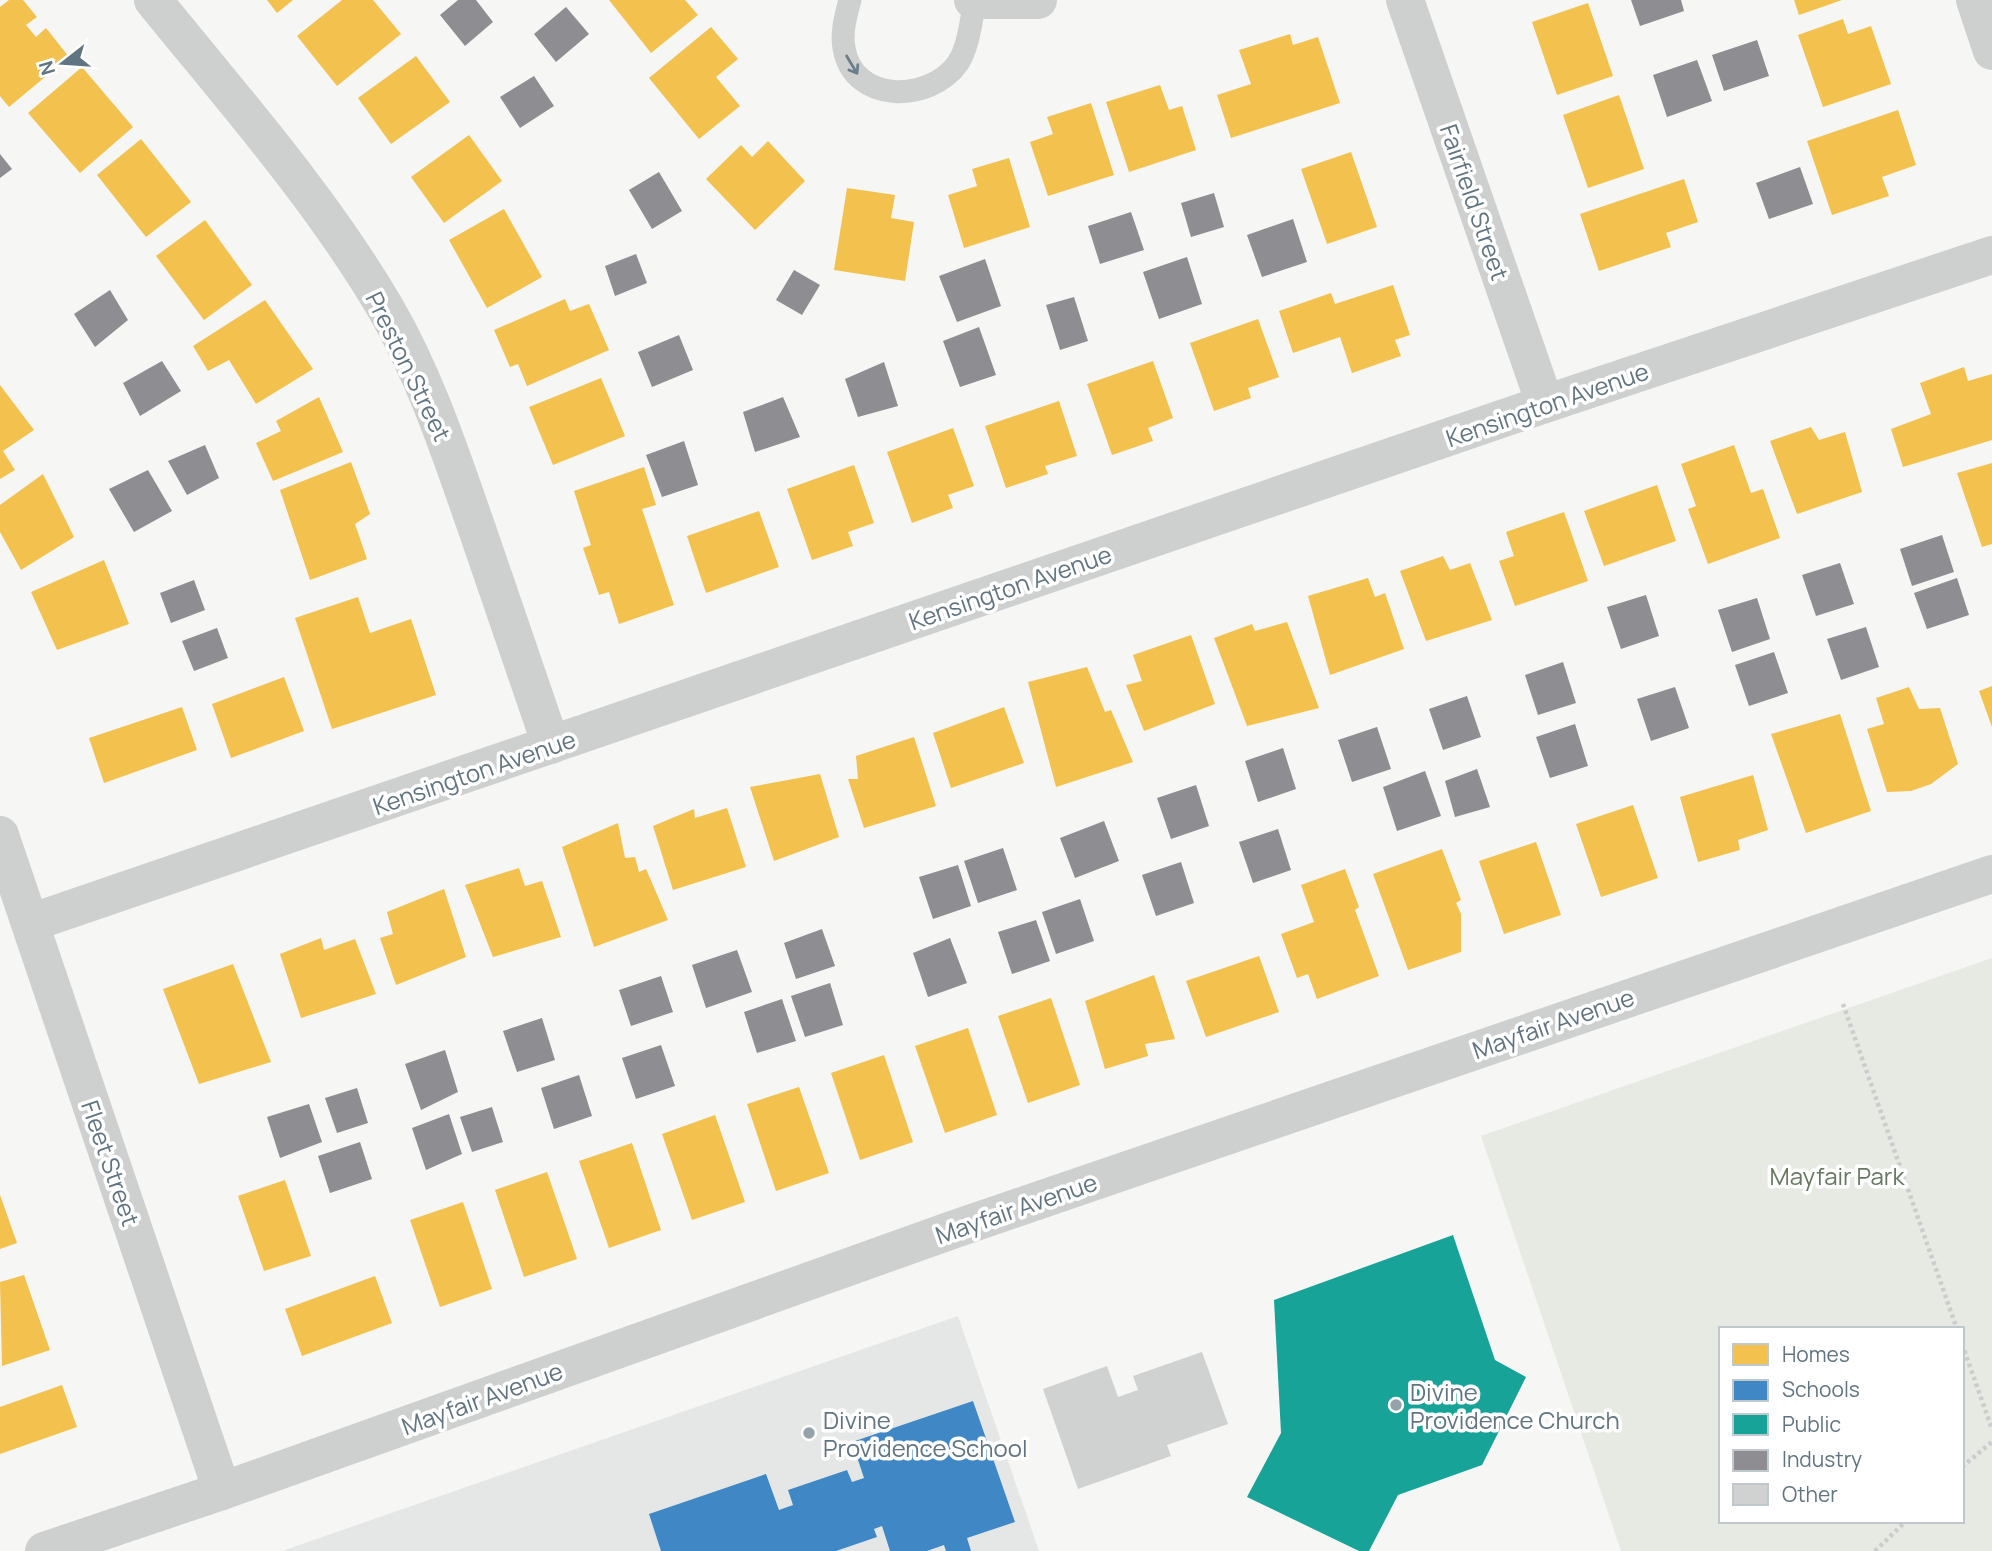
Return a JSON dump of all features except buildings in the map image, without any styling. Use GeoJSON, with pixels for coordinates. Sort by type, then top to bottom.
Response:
{"type":"FeatureCollection","features":[{"type":"Feature","properties":{"kind":"street","name":"Preston Street"},"geometry":{"type":"LineString","coordinates":[[153,0],[276,152],[343,243],[386,310],[421,380],[451,455],[551,745]]}},
{"type":"Feature","properties":{"kind":"street"},"geometry":{"type":"LineString","coordinates":[[974,0],[1038,0]]}},
{"type":"Feature","properties":{"kind":"street","name":"Fairfield Street"},"geometry":{"type":"LineString","coordinates":[[1405,0],[1545,404]]}},
{"type":"Feature","properties":{"kind":"street"},"geometry":{"type":"LineString","coordinates":[[1975,0],[1992,51]]}},
{"type":"Feature","properties":{"kind":"street","name":"Kensington Avenue"},"geometry":{"type":"LineString","coordinates":[[30,923],[1545,404],[1992,255]]}},
{"type":"Feature","properties":{"kind":"street","name":"Fleet Street"},"geometry":{"type":"LineString","coordinates":[[0,835],[222,1491]]}},
{"type":"Feature","properties":{"kind":"street","name":"Mayfair Avenue"},"geometry":{"type":"LineString","coordinates":[[44,1551],[222,1491],[952,1230],[1992,874]]}},
{"type":"Feature","properties":{"kind":"lane"},"geometry":{"type":"LineString","coordinates":[[850,0],[843,47],[848,63],[864,82],[884,91],[905,93],[931,85],[957,63],[968,38],[974,0]]}},
{"type":"Feature","properties":{"kind":"path"},"geometry":{"type":"LineString","coordinates":[[1843,1004],[1956,1327]]}},
{"type":"Feature","properties":{"kind":"path"},"geometry":{"type":"LineString","coordinates":[[1964,1350],[1992,1429]]}},
{"type":"Feature","properties":{"kind":"path"},"geometry":{"type":"LineString","coordinates":[[1964,1465],[1992,1442]]}},
{"type":"Feature","properties":{"kind":"path"},"geometry":{"type":"LineString","coordinates":[[1875,1551],[1904,1523]]}},
{"type":"Feature","properties":{"kind":"shaded area","name":"Divine Providence School"},"geometry":{"type":"Polygon","coordinates":[[[958,1316],[1039,1551],[282,1551],[958,1316]]]}},
{"type":"Feature","properties":{"kind":"green space","name":"Mayfair Park"},"geometry":{"type":"Polygon","coordinates":[[[1992,958],[1992,1551],[1621,1551],[1481,1136],[1992,958]]]}},
{"type":"Feature","properties":{"kind":"place","name":"Divine Providence Church"},"geometry":{"type":"Point","coordinates":[1396,1405]}},
{"type":"Feature","properties":{"kind":"place","name":"Divine Providence School"},"geometry":{"type":"Point","coordinates":[809,1433]}}]}
